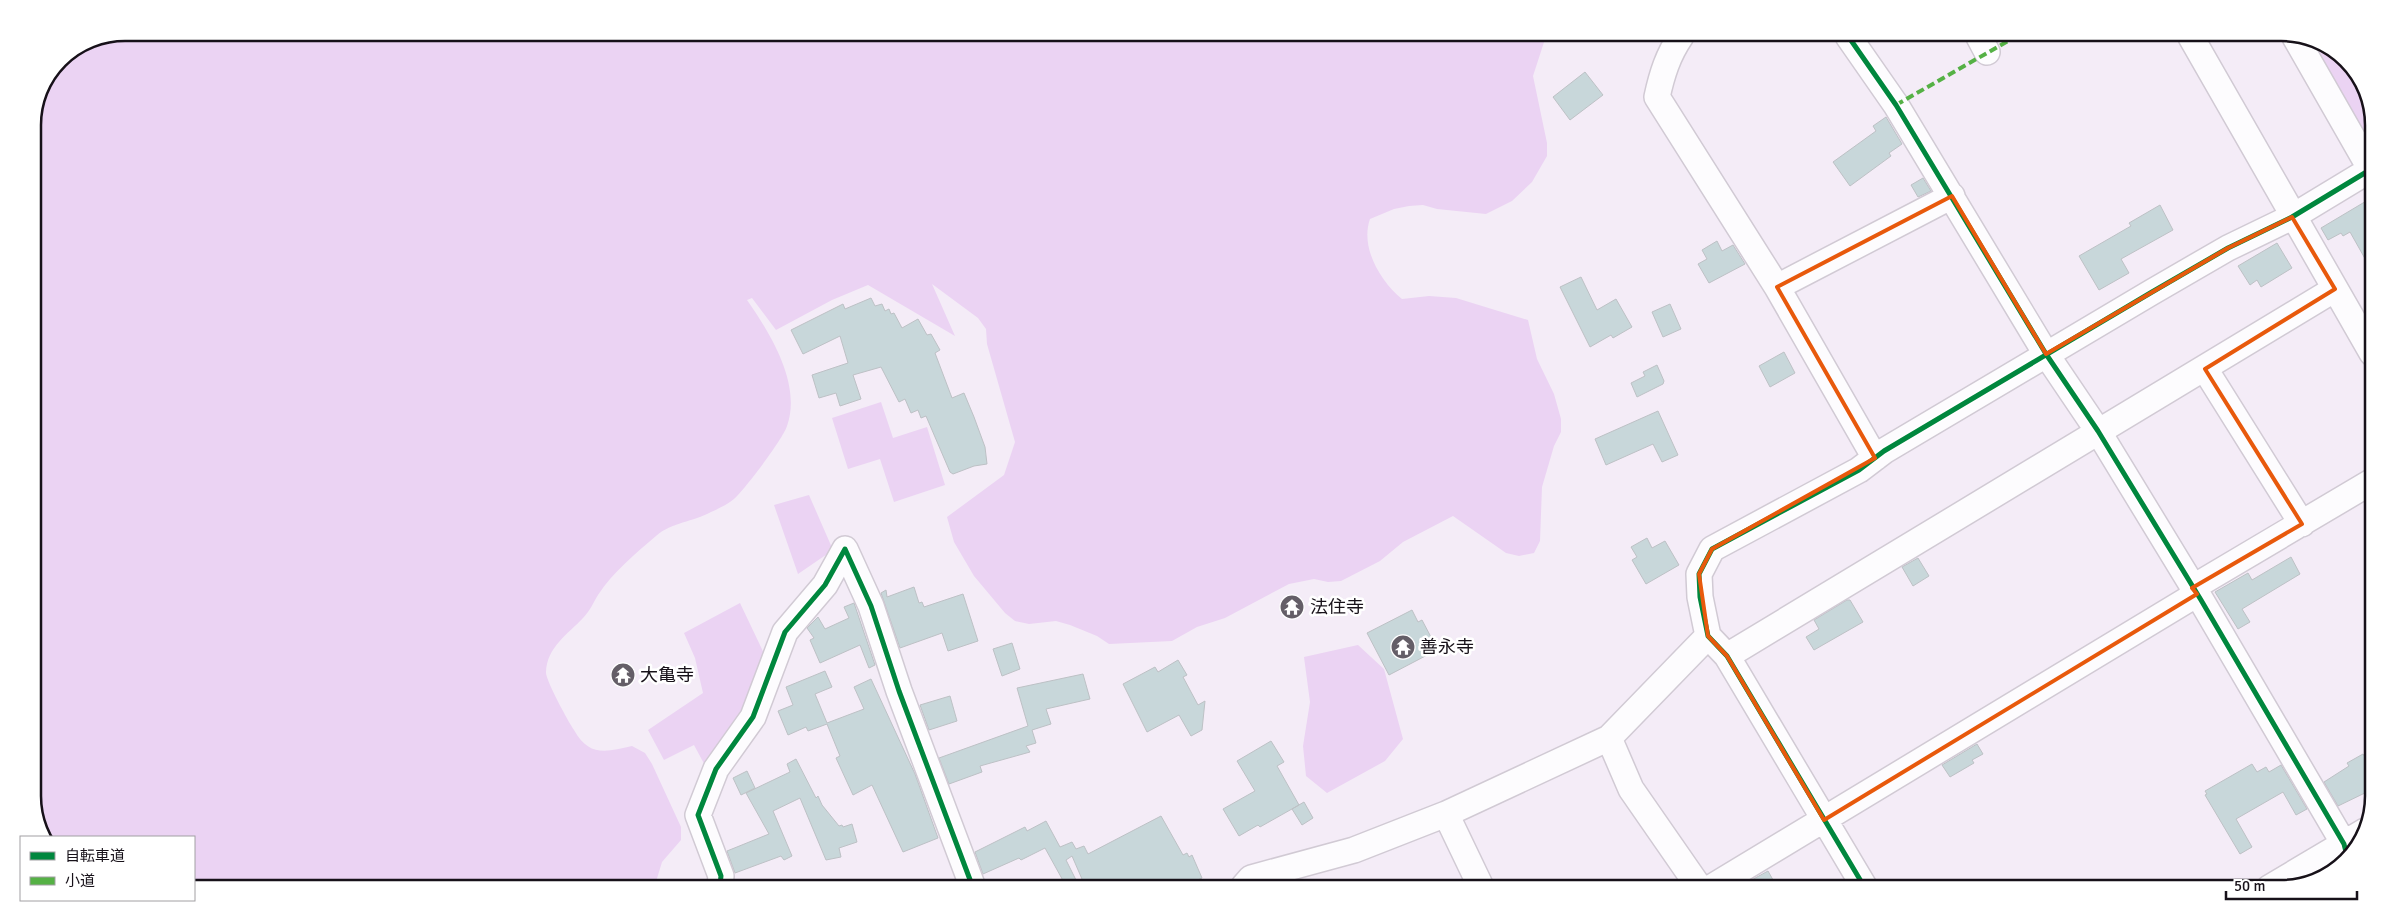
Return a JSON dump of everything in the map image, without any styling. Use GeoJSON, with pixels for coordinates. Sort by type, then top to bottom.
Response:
{"type":"FeatureCollection","features":[{"type":"Feature","properties":{"kind":"street"},"geometry":{"type":"LineString","coordinates":[[1678,41],[1664,68],[1657,97],[1777,287],[1875,458]]}},
{"type":"Feature","properties":{"kind":"street"},"geometry":{"type":"LineString","coordinates":[[1851,41],[1896,105],[2046,354],[2098,431],[2345,850]]}},
{"type":"Feature","properties":{"kind":"street"},"geometry":{"type":"LineString","coordinates":[[2193,41],[2292,217],[2365,341]]}},
{"type":"Feature","properties":{"kind":"street"},"geometry":{"type":"LineString","coordinates":[[2299,44],[2365,157]]}},
{"type":"Feature","properties":{"kind":"street"},"geometry":{"type":"LineString","coordinates":[[1860,880],[1727,656],[1708,636],[1700,597],[1699,574],[1712,549],[1859,470],[1875,458],[2046,354],[2228,248],[2292,217],[2365,173]]}},
{"type":"Feature","properties":{"kind":"street"},"geometry":{"type":"LineString","coordinates":[[1777,287],[1952,196]]}},
{"type":"Feature","properties":{"kind":"street"},"geometry":{"type":"LineString","coordinates":[[1727,656],[2098,431],[2205,369],[2262,331],[2335,288]]}},
{"type":"Feature","properties":{"kind":"street"},"geometry":{"type":"LineString","coordinates":[[2205,369],[2302,524]]}},
{"type":"Feature","properties":{"kind":"street"},"geometry":{"type":"LineString","coordinates":[[1724,880],[2365,486]]}},
{"type":"Feature","properties":{"kind":"street"},"geometry":{"type":"LineString","coordinates":[[721,880],[721,876],[698,815],[716,769],[753,717],[785,632],[825,585],[845,549],[871,606],[899,691],[970,880]]}},
{"type":"Feature","properties":{"kind":"street"},"geometry":{"type":"LineString","coordinates":[[1249,880],[1354,850],[1446,814],[1609,738],[1708,636]]}},
{"type":"Feature","properties":{"kind":"street"},"geometry":{"type":"LineString","coordinates":[[1609,738],[1630,789],[1694,880]]}},
{"type":"Feature","properties":{"kind":"street"},"geometry":{"type":"LineString","coordinates":[[1446,814],[1478,880]]}},
{"type":"Feature","properties":{"kind":"street"},"geometry":{"type":"LineString","coordinates":[[2286,879],[2344,851]]}},
{"type":"Feature","properties":{"kind":"highlighted area"},"geometry":{"type":"Polygon","coordinates":[[[1952,196],[2046,354],[2228,248],[2292,217],[2335,289],[2205,369],[2302,524],[2192,588],[2197,594],[1824,820],[1727,656],[1708,636],[1699,574],[1712,549],[1875,458],[1777,287],[1952,196]]]}},
{"type":"Feature","properties":{"kind":"shaded area"},"geometry":{"type":"Polygon","coordinates":[[[125,41],[1544,41],[1533,76],[1547,143],[1547,156],[1532,182],[1512,201],[1486,214],[1437,209],[1423,205],[1409,206],[1394,209],[1370,219],[1368,230],[1370,252],[1374,263],[1386,283],[1402,299],[1429,296],[1456,298],[1528,320],[1537,359],[1554,394],[1561,419],[1561,432],[1554,446],[1542,487],[1540,541],[1534,553],[1519,556],[1506,553],[1453,516],[1403,542],[1380,561],[1341,581],[1328,582],[1314,579],[1289,584],[1225,618],[1197,627],[1172,641],[1109,644],[1097,636],[1056,621],[1029,624],[1015,621],[1005,613],[974,576],[954,542],[947,517],[1004,475],[1015,442],[987,344],[986,329],[978,318],[932,284],[955,336],[868,285],[832,300],[776,330],[752,298],[747,300],[774,343],[787,376],[791,410],[787,426],[779,441],[734,499],[704,515],[662,531],[625,564],[610,579],[590,610],[554,648],[547,663],[547,676],[562,710],[580,739],[586,745],[592,749],[606,751],[632,746],[645,753],[652,764],[681,827],[681,840],[662,862],[657,880],[195,880],[195,836],[51,836],[41,801],[41,125],[48,93],[55,79],[66,66],[79,55],[93,48],[125,41]]]}},
{"type":"Feature","properties":{"kind":"shaded area"},"geometry":{"type":"Polygon","coordinates":[[[2307,46],[2332,59],[2354,83],[2363,109],[2365,143],[2307,46]]]}},
{"type":"Feature","properties":{"kind":"shaded area"},"geometry":{"type":"Polygon","coordinates":[[[881,402],[893,438],[927,427],[945,485],[894,502],[880,459],[848,469],[832,418],[881,402]]]}},
{"type":"Feature","properties":{"kind":"shaded area"},"geometry":{"type":"Polygon","coordinates":[[[809,495],[833,550],[798,574],[774,505],[809,495]]]}},
{"type":"Feature","properties":{"kind":"shaded area"},"geometry":{"type":"Polygon","coordinates":[[[740,603],[769,664],[708,771],[694,745],[664,760],[648,730],[703,693],[695,658],[684,633],[740,603]]]}},
{"type":"Feature","properties":{"kind":"shaded area"},"geometry":{"type":"Polygon","coordinates":[[[1358,645],[1384,669],[1403,739],[1385,761],[1327,793],[1306,776],[1303,746],[1310,702],[1304,657],[1358,645]]]}},
{"type":"Feature","properties":{"kind":"building"},"geometry":{"type":"Polygon","coordinates":[[[1585,72],[1603,95],[1570,120],[1553,97],[1585,72]]]}},
{"type":"Feature","properties":{"kind":"building"},"geometry":{"type":"Polygon","coordinates":[[[1886,117],[1902,144],[1889,153],[1891,156],[1850,186],[1833,162],[1876,131],[1873,126],[1886,117]]]}},
{"type":"Feature","properties":{"kind":"building"},"geometry":{"type":"Polygon","coordinates":[[[1923,178],[1931,191],[1918,197],[1911,185],[1923,178]]]}},
{"type":"Feature","properties":{"kind":"building"},"geometry":{"type":"Polygon","coordinates":[[[2365,202],[2365,259],[2350,232],[2343,236],[2341,233],[2328,240],[2321,228],[2365,202]]]}},
{"type":"Feature","properties":{"kind":"building"},"geometry":{"type":"Polygon","coordinates":[[[2160,205],[2173,230],[2121,259],[2129,273],[2099,290],[2079,256],[2131,226],[2129,223],[2160,205]]]}},
{"type":"Feature","properties":{"kind":"building"},"geometry":{"type":"Polygon","coordinates":[[[1717,241],[1722,251],[1733,245],[1745,264],[1709,283],[1698,264],[1707,259],[1702,250],[1717,241]]]}},
{"type":"Feature","properties":{"kind":"building"},"geometry":{"type":"Polygon","coordinates":[[[2277,243],[2292,268],[2261,287],[2257,280],[2250,285],[2238,266],[2277,243]]]}},
{"type":"Feature","properties":{"kind":"building"},"geometry":{"type":"Polygon","coordinates":[[[1581,277],[1597,310],[1616,299],[1632,327],[1613,338],[1611,335],[1590,347],[1560,287],[1581,277]]]}},
{"type":"Feature","properties":{"kind":"building"},"geometry":{"type":"Polygon","coordinates":[[[871,298],[875,306],[882,304],[885,311],[889,309],[891,314],[894,313],[902,328],[918,319],[927,335],[931,334],[940,350],[935,353],[952,398],[964,393],[985,447],[987,464],[974,466],[953,474],[950,472],[926,416],[921,418],[918,410],[911,413],[905,399],[899,402],[881,367],[853,375],[861,399],[840,406],[836,393],[819,398],[812,375],[848,363],[840,336],[803,354],[791,330],[843,304],[845,309],[871,298]]]}},
{"type":"Feature","properties":{"kind":"building"},"geometry":{"type":"Polygon","coordinates":[[[1670,304],[1681,329],[1663,337],[1652,312],[1670,304]]]}},
{"type":"Feature","properties":{"kind":"building"},"geometry":{"type":"Polygon","coordinates":[[[1784,352],[1795,373],[1770,387],[1759,366],[1784,352]]]}},
{"type":"Feature","properties":{"kind":"building"},"geometry":{"type":"Polygon","coordinates":[[[1657,365],[1664,381],[1663,384],[1637,397],[1631,383],[1645,376],[1643,372],[1657,365]]]}},
{"type":"Feature","properties":{"kind":"building"},"geometry":{"type":"Polygon","coordinates":[[[1658,411],[1678,455],[1662,462],[1653,444],[1606,465],[1595,439],[1658,411]]]}},
{"type":"Feature","properties":{"kind":"building"},"geometry":{"type":"Polygon","coordinates":[[[1647,538],[1652,548],[1665,541],[1679,565],[1646,584],[1632,560],[1637,557],[1631,547],[1647,538]]]}},
{"type":"Feature","properties":{"kind":"building"},"geometry":{"type":"Polygon","coordinates":[[[2291,557],[2300,574],[2242,609],[2250,622],[2238,629],[2215,592],[2248,573],[2252,580],[2291,557]]]}},
{"type":"Feature","properties":{"kind":"building"},"geometry":{"type":"Polygon","coordinates":[[[1918,558],[1929,576],[1913,586],[1902,567],[1918,558]]]}},
{"type":"Feature","properties":{"kind":"building"},"geometry":{"type":"Polygon","coordinates":[[[914,587],[919,603],[922,602],[924,607],[963,594],[978,641],[948,651],[942,633],[900,648],[881,593],[886,590],[887,597],[914,587]]]}},
{"type":"Feature","properties":{"kind":"building"},"geometry":{"type":"Polygon","coordinates":[[[1850,600],[1863,622],[1814,650],[1806,637],[1819,629],[1814,620],[1850,600]]]}},
{"type":"Feature","properties":{"kind":"building"},"geometry":{"type":"Polygon","coordinates":[[[854,603],[875,665],[869,668],[860,645],[820,663],[810,640],[814,638],[807,628],[818,617],[825,629],[849,618],[844,607],[854,603]]]}},
{"type":"Feature","properties":{"kind":"building","name":"善永寺"},"geometry":{"type":"Polygon","coordinates":[[[1412,610],[1418,622],[1422,620],[1432,639],[1428,641],[1433,652],[1389,675],[1367,633],[1412,610]]]}},
{"type":"Feature","properties":{"kind":"building"},"geometry":{"type":"Polygon","coordinates":[[[1012,643],[1020,669],[1002,676],[993,649],[1012,643]]]}},
{"type":"Feature","properties":{"kind":"building"},"geometry":{"type":"Polygon","coordinates":[[[1178,660],[1187,675],[1183,677],[1198,705],[1205,701],[1202,730],[1191,736],[1179,715],[1147,732],[1123,684],[1155,667],[1158,672],[1178,660]]]}},
{"type":"Feature","properties":{"kind":"building"},"geometry":{"type":"Polygon","coordinates":[[[825,671],[832,687],[815,694],[827,723],[864,709],[854,687],[871,679],[915,774],[938,838],[903,852],[872,785],[853,795],[836,758],[840,756],[827,724],[808,731],[806,727],[788,735],[778,711],[793,705],[786,687],[825,671]]]}},
{"type":"Feature","properties":{"kind":"building"},"geometry":{"type":"Polygon","coordinates":[[[1083,674],[1090,699],[1046,709],[1051,724],[1032,730],[1036,743],[1026,746],[1030,752],[980,766],[982,772],[949,784],[939,758],[1028,726],[1017,688],[1083,674]]]}},
{"type":"Feature","properties":{"kind":"building"},"geometry":{"type":"Polygon","coordinates":[[[950,696],[957,721],[929,730],[920,705],[950,696]]]}},
{"type":"Feature","properties":{"kind":"building"},"geometry":{"type":"Polygon","coordinates":[[[1271,741],[1284,762],[1277,766],[1299,805],[1260,827],[1258,825],[1239,836],[1223,809],[1255,791],[1237,761],[1271,741]]]}},
{"type":"Feature","properties":{"kind":"building"},"geometry":{"type":"Polygon","coordinates":[[[1977,744],[1983,754],[1972,760],[1974,763],[1950,777],[1942,765],[1977,744]]]}},
{"type":"Feature","properties":{"kind":"building"},"geometry":{"type":"Polygon","coordinates":[[[2363,754],[2365,757],[2365,793],[2338,806],[2324,782],[2349,766],[2347,763],[2363,754]]]}},
{"type":"Feature","properties":{"kind":"building"},"geometry":{"type":"Polygon","coordinates":[[[796,759],[816,798],[818,796],[822,805],[839,826],[842,825],[843,827],[852,824],[857,842],[839,848],[841,857],[826,860],[800,798],[773,811],[792,856],[784,860],[781,856],[735,873],[727,851],[769,834],[746,793],[790,772],[787,764],[796,759]]]}},
{"type":"Feature","properties":{"kind":"building"},"geometry":{"type":"Polygon","coordinates":[[[2252,764],[2257,772],[2266,767],[2269,772],[2281,765],[2307,809],[2296,815],[2283,792],[2236,819],[2252,847],[2240,854],[2205,795],[2207,794],[2205,791],[2252,764]]]}},
{"type":"Feature","properties":{"kind":"building"},"geometry":{"type":"Polygon","coordinates":[[[747,771],[755,788],[741,795],[733,778],[747,771]]]}},
{"type":"Feature","properties":{"kind":"building"},"geometry":{"type":"Polygon","coordinates":[[[1304,802],[1313,818],[1302,825],[1292,809],[1304,802]]]}},
{"type":"Feature","properties":{"kind":"building"},"geometry":{"type":"Polygon","coordinates":[[[1161,816],[1183,855],[1187,853],[1189,857],[1192,855],[1202,878],[1198,880],[1082,880],[1072,856],[1066,860],[1076,880],[1063,880],[1045,848],[1021,860],[1019,858],[983,874],[975,852],[1025,827],[1027,831],[1046,821],[1060,847],[1072,842],[1076,849],[1084,846],[1088,854],[1161,816]]]}},
{"type":"Feature","properties":{"kind":"building"},"geometry":{"type":"Polygon","coordinates":[[[1768,871],[1773,880],[1752,880],[1768,871]]]}},
{"type":"Feature","properties":{"kind":"marked path"},"geometry":{"type":"LineString","coordinates":[[1896,105],[2008,41]]}},
{"type":"Feature","properties":{"kind":"cycle path"},"geometry":{"type":"LineString","coordinates":[[1851,41],[1896,105],[2046,354],[2098,431],[2201,600],[2345,849]]}},
{"type":"Feature","properties":{"kind":"cycle path"},"geometry":{"type":"LineString","coordinates":[[1860,880],[1727,656],[1708,636],[1700,597],[1699,574],[1712,549],[1859,470],[1884,451],[2152,292],[2228,248],[2292,217],[2365,173]]}},
{"type":"Feature","properties":{"kind":"cycle path"},"geometry":{"type":"LineString","coordinates":[[721,880],[721,876],[698,815],[716,769],[753,717],[785,632],[825,585],[845,549],[871,606],[899,691],[970,880]]}},
{"type":"Feature","properties":{"kind":"place","name":"法住寺"},"geometry":{"type":"Point","coordinates":[1292,607]}},
{"type":"Feature","properties":{"kind":"place","name":"善永寺"},"geometry":{"type":"Point","coordinates":[1403,647]}},
{"type":"Feature","properties":{"kind":"place","name":"大亀寺"},"geometry":{"type":"Point","coordinates":[623,675]}}]}
